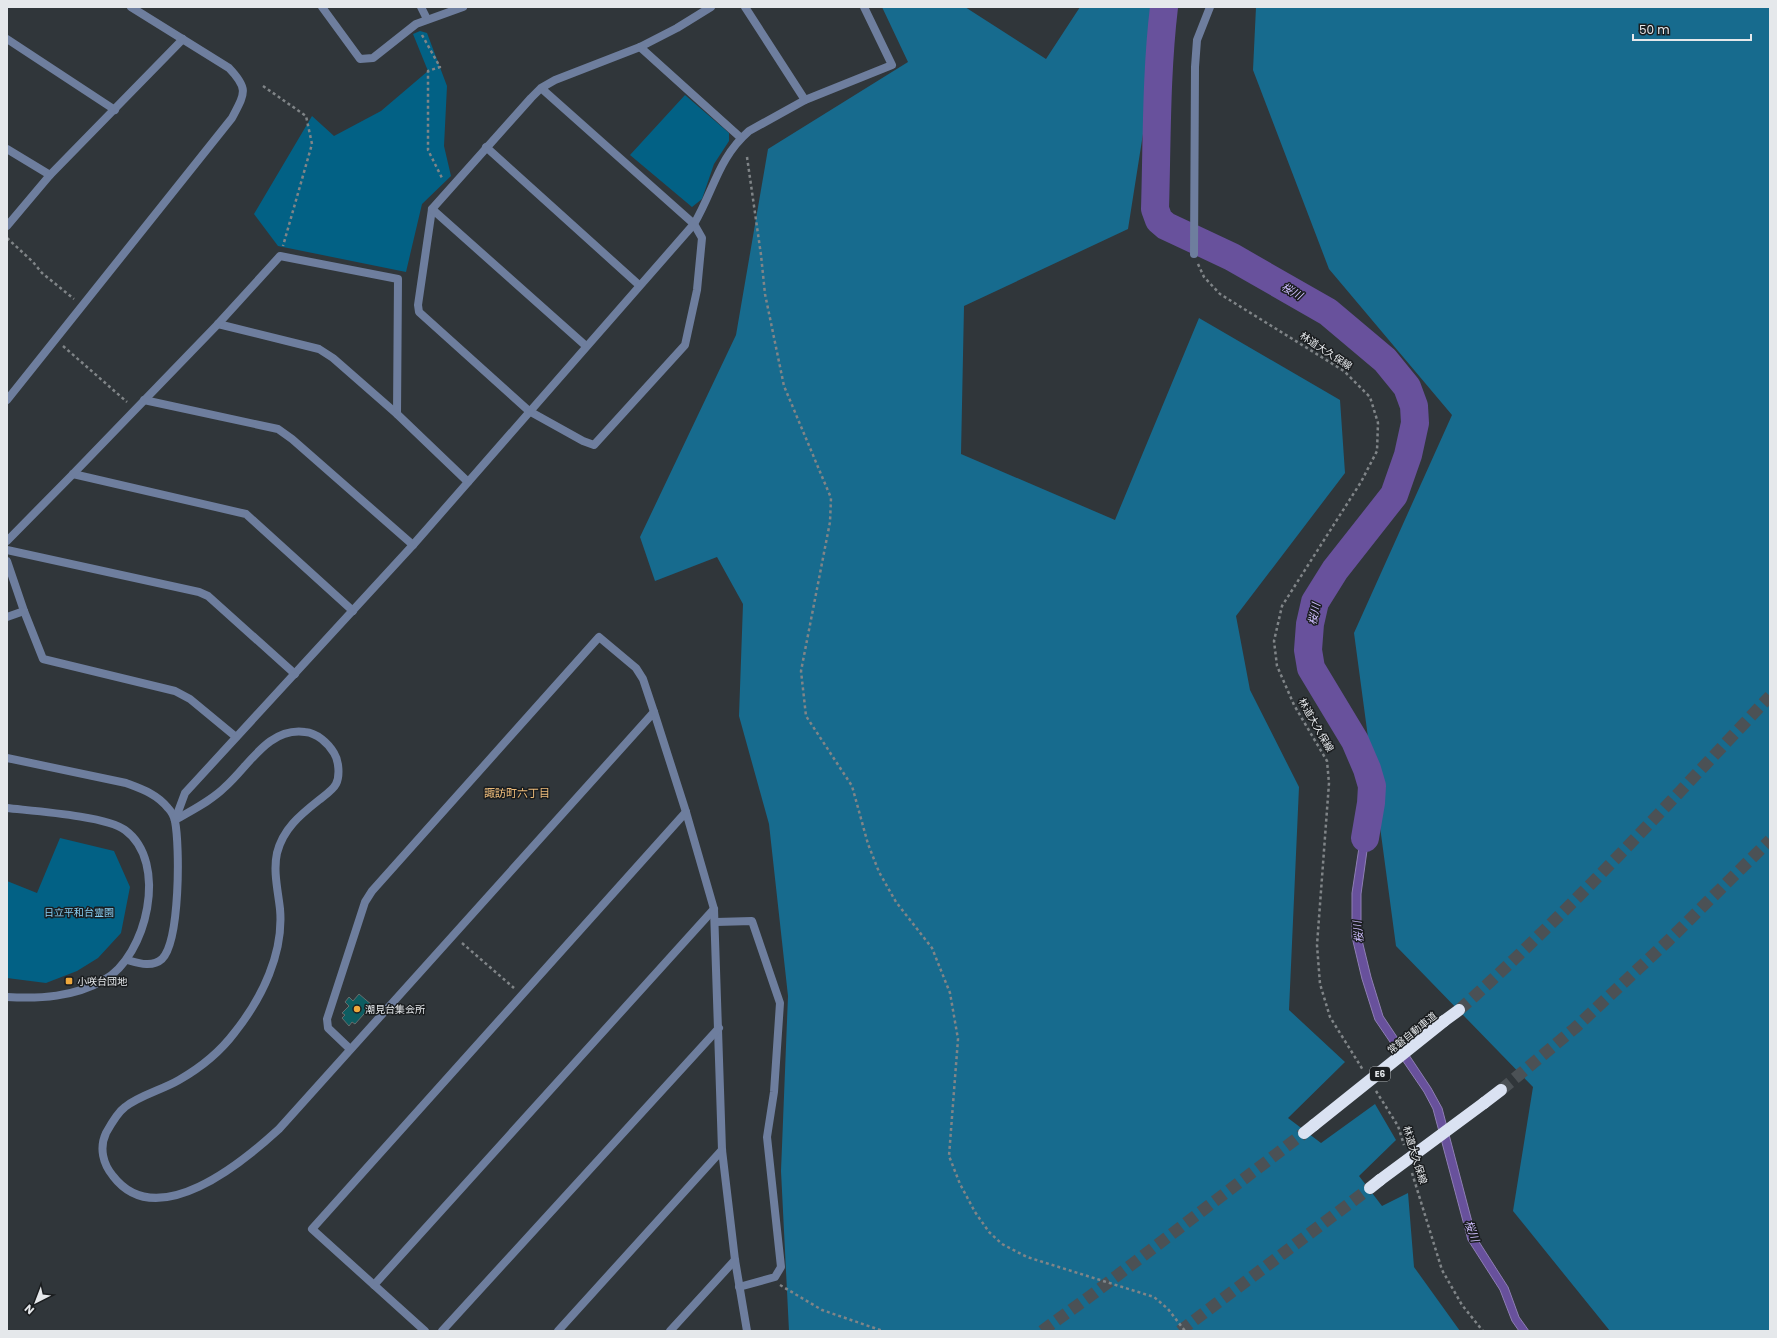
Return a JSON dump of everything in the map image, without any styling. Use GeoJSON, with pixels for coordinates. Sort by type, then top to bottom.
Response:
{"type":"FeatureCollection","features":[{"type":"Feature","properties":{"kind":"highway","name":"常磐自動車道"},"geometry":{"type":"LineString","coordinates":[[1304,1133],[1459,1010]]}},
{"type":"Feature","properties":{"kind":"highway"},"geometry":{"type":"LineString","coordinates":[[1370,1188],[1484,1104],[1500,1090]]}},
{"type":"Feature","properties":{"kind":"street"},"geometry":{"type":"LineString","coordinates":[[7,400],[232,118],[243,97],[241,81],[228,68],[131,7]]}},
{"type":"Feature","properties":{"kind":"street"},"geometry":{"type":"LineString","coordinates":[[322,7],[360,59],[373,58],[416,24],[463,7]]}},
{"type":"Feature","properties":{"kind":"street"},"geometry":{"type":"LineString","coordinates":[[421,7],[427,19]]}},
{"type":"Feature","properties":{"kind":"street"},"geometry":{"type":"LineString","coordinates":[[541,88],[694,224],[702,238],[697,290],[685,345],[594,445],[564,431],[530,411],[419,312],[418,305],[432,209],[486,147],[541,88],[555,80],[640,47],[677,28],[711,7]]}},
{"type":"Feature","properties":{"kind":"street"},"geometry":{"type":"LineString","coordinates":[[745,7],[805,100]]}},
{"type":"Feature","properties":{"kind":"street"},"geometry":{"type":"LineString","coordinates":[[127,960],[148,965],[160,960],[166,953],[171,941],[178,879],[175,820],[185,793],[413,545],[639,285],[694,224],[705,206],[716,174],[730,151],[741,138],[749,131],[805,100],[892,65],[864,7]]}},
{"type":"Feature","properties":{"kind":"street"},"geometry":{"type":"LineString","coordinates":[[1194,254],[1194,67],[1196,40],[1210,7]]}},
{"type":"Feature","properties":{"kind":"street"},"geometry":{"type":"LineString","coordinates":[[7,39],[115,110]]}},
{"type":"Feature","properties":{"kind":"street"},"geometry":{"type":"LineString","coordinates":[[7,226],[50,175],[183,39]]}},
{"type":"Feature","properties":{"kind":"street"},"geometry":{"type":"LineString","coordinates":[[640,47],[741,138]]}},
{"type":"Feature","properties":{"kind":"street"},"geometry":{"type":"LineString","coordinates":[[486,147],[639,285]]}},
{"type":"Feature","properties":{"kind":"street"},"geometry":{"type":"LineString","coordinates":[[7,149],[50,175]]}},
{"type":"Feature","properties":{"kind":"street"},"geometry":{"type":"LineString","coordinates":[[432,209],[586,346]]}},
{"type":"Feature","properties":{"kind":"street"},"geometry":{"type":"LineString","coordinates":[[7,541],[218,324],[280,256],[398,279],[397,414]]}},
{"type":"Feature","properties":{"kind":"street"},"geometry":{"type":"LineString","coordinates":[[218,324],[319,349],[333,358],[397,414],[468,482]]}},
{"type":"Feature","properties":{"kind":"street"},"geometry":{"type":"LineString","coordinates":[[144,400],[278,429],[292,439],[413,545]]}},
{"type":"Feature","properties":{"kind":"street"},"geometry":{"type":"LineString","coordinates":[[73,474],[246,514],[353,611]]}},
{"type":"Feature","properties":{"kind":"street"},"geometry":{"type":"LineString","coordinates":[[7,550],[204,594],[295,674]]}},
{"type":"Feature","properties":{"kind":"street"},"geometry":{"type":"LineString","coordinates":[[7,561],[24,611],[43,659],[175,691],[190,699],[236,737]]}},
{"type":"Feature","properties":{"kind":"street"},"geometry":{"type":"LineString","coordinates":[[7,617],[24,611]]}},
{"type":"Feature","properties":{"kind":"street"},"geometry":{"type":"LineString","coordinates":[[350,1049],[328,1028],[326,1019],[365,902],[372,891],[599,638],[636,668],[643,679],[686,812],[714,909],[716,922],[722,1150],[735,1260],[747,1331]]}},
{"type":"Feature","properties":{"kind":"street"},"geometry":{"type":"LineString","coordinates":[[175,820],[211,799],[225,788],[269,742],[281,734],[294,730],[312,733],[324,741],[335,754],[339,772],[336,785],[290,825],[281,841],[277,855],[276,876],[280,911],[278,944],[268,978],[252,1009],[234,1034],[203,1065],[178,1080],[124,1107],[112,1122],[104,1137],[102,1152],[106,1168],[116,1181],[131,1192],[153,1198],[182,1194],[217,1177],[253,1153],[279,1129],[452,934],[654,712]]}},
{"type":"Feature","properties":{"kind":"street"},"geometry":{"type":"LineString","coordinates":[[7,758],[126,783],[145,790],[159,798],[168,808],[175,820]]}},
{"type":"Feature","properties":{"kind":"street"},"geometry":{"type":"LineString","coordinates":[[7,808],[107,821],[124,829],[137,840],[144,854],[147,868],[148,898],[146,917],[138,939],[127,960],[118,971],[105,980],[88,988],[58,996],[30,998],[7,997]]}},
{"type":"Feature","properties":{"kind":"street"},"geometry":{"type":"LineString","coordinates":[[425,1331],[312,1229],[521,994],[686,812]]}},
{"type":"Feature","properties":{"kind":"street"},"geometry":{"type":"LineString","coordinates":[[374,1285],[714,909]]}},
{"type":"Feature","properties":{"kind":"street"},"geometry":{"type":"LineString","coordinates":[[716,922],[752,921],[780,1004],[774,1092],[767,1137],[781,1267],[775,1277],[739,1287]]}},
{"type":"Feature","properties":{"kind":"street"},"geometry":{"type":"LineString","coordinates":[[442,1331],[719,1028]]}},
{"type":"Feature","properties":{"kind":"street"},"geometry":{"type":"LineString","coordinates":[[558,1331],[722,1150]]}},
{"type":"Feature","properties":{"kind":"street"},"geometry":{"type":"LineString","coordinates":[[670,1331],[735,1260]]}},
{"type":"Feature","properties":{"kind":"path"},"geometry":{"type":"LineString","coordinates":[[416,24],[440,67],[428,71],[428,150],[448,190]]}},
{"type":"Feature","properties":{"kind":"path"},"geometry":{"type":"LineString","coordinates":[[263,86],[306,116],[312,144],[280,256]]}},
{"type":"Feature","properties":{"kind":"path"},"geometry":{"type":"LineString","coordinates":[[747,157],[765,294],[784,386],[831,498],[830,522],[801,671],[806,716],[852,786],[868,844],[879,872],[896,902],[932,948],[950,993],[958,1039],[950,1156],[960,1184],[975,1212],[989,1232],[1002,1244],[1027,1257],[1154,1297],[1172,1313],[1186,1331]]}},
{"type":"Feature","properties":{"kind":"path"},"geometry":{"type":"LineString","coordinates":[[7,238],[34,262],[42,273],[82,305]]}},
{"type":"Feature","properties":{"kind":"path","name":"林道大久保線"},"geometry":{"type":"LineString","coordinates":[[1194,254],[1204,277],[1220,294],[1344,370],[1370,397],[1378,424],[1377,451],[1361,482],[1282,606],[1274,641],[1277,666],[1294,705],[1327,761],[1329,783],[1317,945],[1320,984],[1330,1017],[1365,1073]]}},
{"type":"Feature","properties":{"kind":"path"},"geometry":{"type":"LineString","coordinates":[[55,340],[135,409]]}},
{"type":"Feature","properties":{"kind":"path"},"geometry":{"type":"LineString","coordinates":[[452,934],[521,994]]}},
{"type":"Feature","properties":{"kind":"path","name":"林道大久保線"},"geometry":{"type":"LineString","coordinates":[[1373,1086],[1398,1126],[1405,1148]]}},
{"type":"Feature","properties":{"kind":"path","name":"林道大久保線"},"geometry":{"type":"LineString","coordinates":[[1412,1170],[1442,1270],[1462,1306],[1483,1331]]}},
{"type":"Feature","properties":{"kind":"path"},"geometry":{"type":"LineString","coordinates":[[780,1285],[822,1310],[883,1331]]}},
{"type":"Feature","properties":{"kind":"green space"},"geometry":{"type":"Polygon","coordinates":[[[420,31],[427,33],[447,86],[444,146],[451,176],[422,204],[406,272],[278,246],[254,214],[312,116],[334,136],[381,111],[428,71],[413,34],[420,31]]]}},
{"type":"Feature","properties":{"kind":"green space"},"geometry":{"type":"Polygon","coordinates":[[[685,95],[729,133],[729,141],[714,164],[702,199],[692,207],[630,155],[685,95]]]}},
{"type":"Feature","properties":{"kind":"green space","name":"日立平和台霊園"},"geometry":{"type":"Polygon","coordinates":[[[60,838],[114,851],[130,887],[121,933],[98,958],[77,971],[46,983],[7,978],[7,881],[37,893],[60,838]]]}},
{"type":"Feature","properties":{"kind":"shaded area"},"geometry":{"type":"Polygon","coordinates":[[[882,7],[965,7],[1046,59],[1080,7],[1163,7],[1128,229],[964,306],[961,454],[1115,520],[1199,318],[1340,400],[1345,473],[1236,616],[1250,690],[1299,787],[1289,1010],[1345,1062],[1288,1118],[1321,1143],[1375,1104],[1396,1140],[1359,1176],[1382,1206],[1408,1193],[1414,1267],[1460,1331],[789,1331],[781,1171],[788,996],[769,824],[739,716],[743,604],[717,557],[655,581],[640,537],[736,335],[768,149],[908,62],[882,7]]]}},
{"type":"Feature","properties":{"kind":"shaded area"},"geometry":{"type":"Polygon","coordinates":[[[1256,7],[1770,7],[1770,1331],[1610,1331],[1513,1211],[1533,1087],[1396,946],[1354,633],[1452,415],[1329,269],[1253,70],[1256,7]]]}},
{"type":"Feature","properties":{"kind":"water"},"geometry":{"type":"Polygon","coordinates":[[[1374,800],[1361,894],[1361,936],[1371,977],[1383,1016],[1431,1088],[1442,1108],[1476,1237],[1508,1287],[1519,1317],[1529,1331],[1519,1331],[1512,1321],[1500,1290],[1468,1240],[1433,1109],[1424,1092],[1375,1020],[1362,979],[1352,937],[1352,893],[1366,802],[1374,800]]]}},
{"type":"Feature","properties":{"kind":"building","name":"潮見台集会所"},"geometry":{"type":"Polygon","coordinates":[[[359,994],[372,1005],[355,1024],[352,1022],[349,1026],[342,1018],[345,1015],[342,1013],[349,1006],[345,1002],[349,997],[353,1001],[359,994]]]}},
{"type":"Feature","properties":{"kind":"waterway","name":"桜川"},"geometry":{"type":"LineString","coordinates":[[1164,7],[1158,83],[1155,209],[1159,220],[1166,226],[1232,257],[1328,312],[1385,360],[1407,387],[1414,406],[1415,423],[1408,455],[1394,495],[1335,570],[1315,602],[1310,624],[1308,650],[1311,668],[1355,741],[1367,769],[1372,786],[1371,803],[1365,838]]}},
{"type":"Feature","properties":{"kind":"tunnel"},"geometry":{"type":"LineString","coordinates":[[1459,1010],[1500,973],[1579,896],[1770,696]]}},
{"type":"Feature","properties":{"kind":"tunnel"},"geometry":{"type":"LineString","coordinates":[[1501,1090],[1575,1028],[1669,940],[1770,840]]}},
{"type":"Feature","properties":{"kind":"tunnel"},"geometry":{"type":"LineString","coordinates":[[1042,1331],[1093,1294],[1304,1133]]}},
{"type":"Feature","properties":{"kind":"tunnel"},"geometry":{"type":"LineString","coordinates":[[1180,1331],[1370,1188]]}},
{"type":"Feature","properties":{"kind":"place","name":"小咲台団地"},"geometry":{"type":"Point","coordinates":[69,981]}},
{"type":"Feature","properties":{"kind":"place","name":"潮見台集会所"},"geometry":{"type":"Point","coordinates":[357,1009]}},
{"type":"Feature","properties":{"kind":"district","name":"諏訪町六丁目"},"geometry":{"type":"Point","coordinates":[517,793]}}]}
